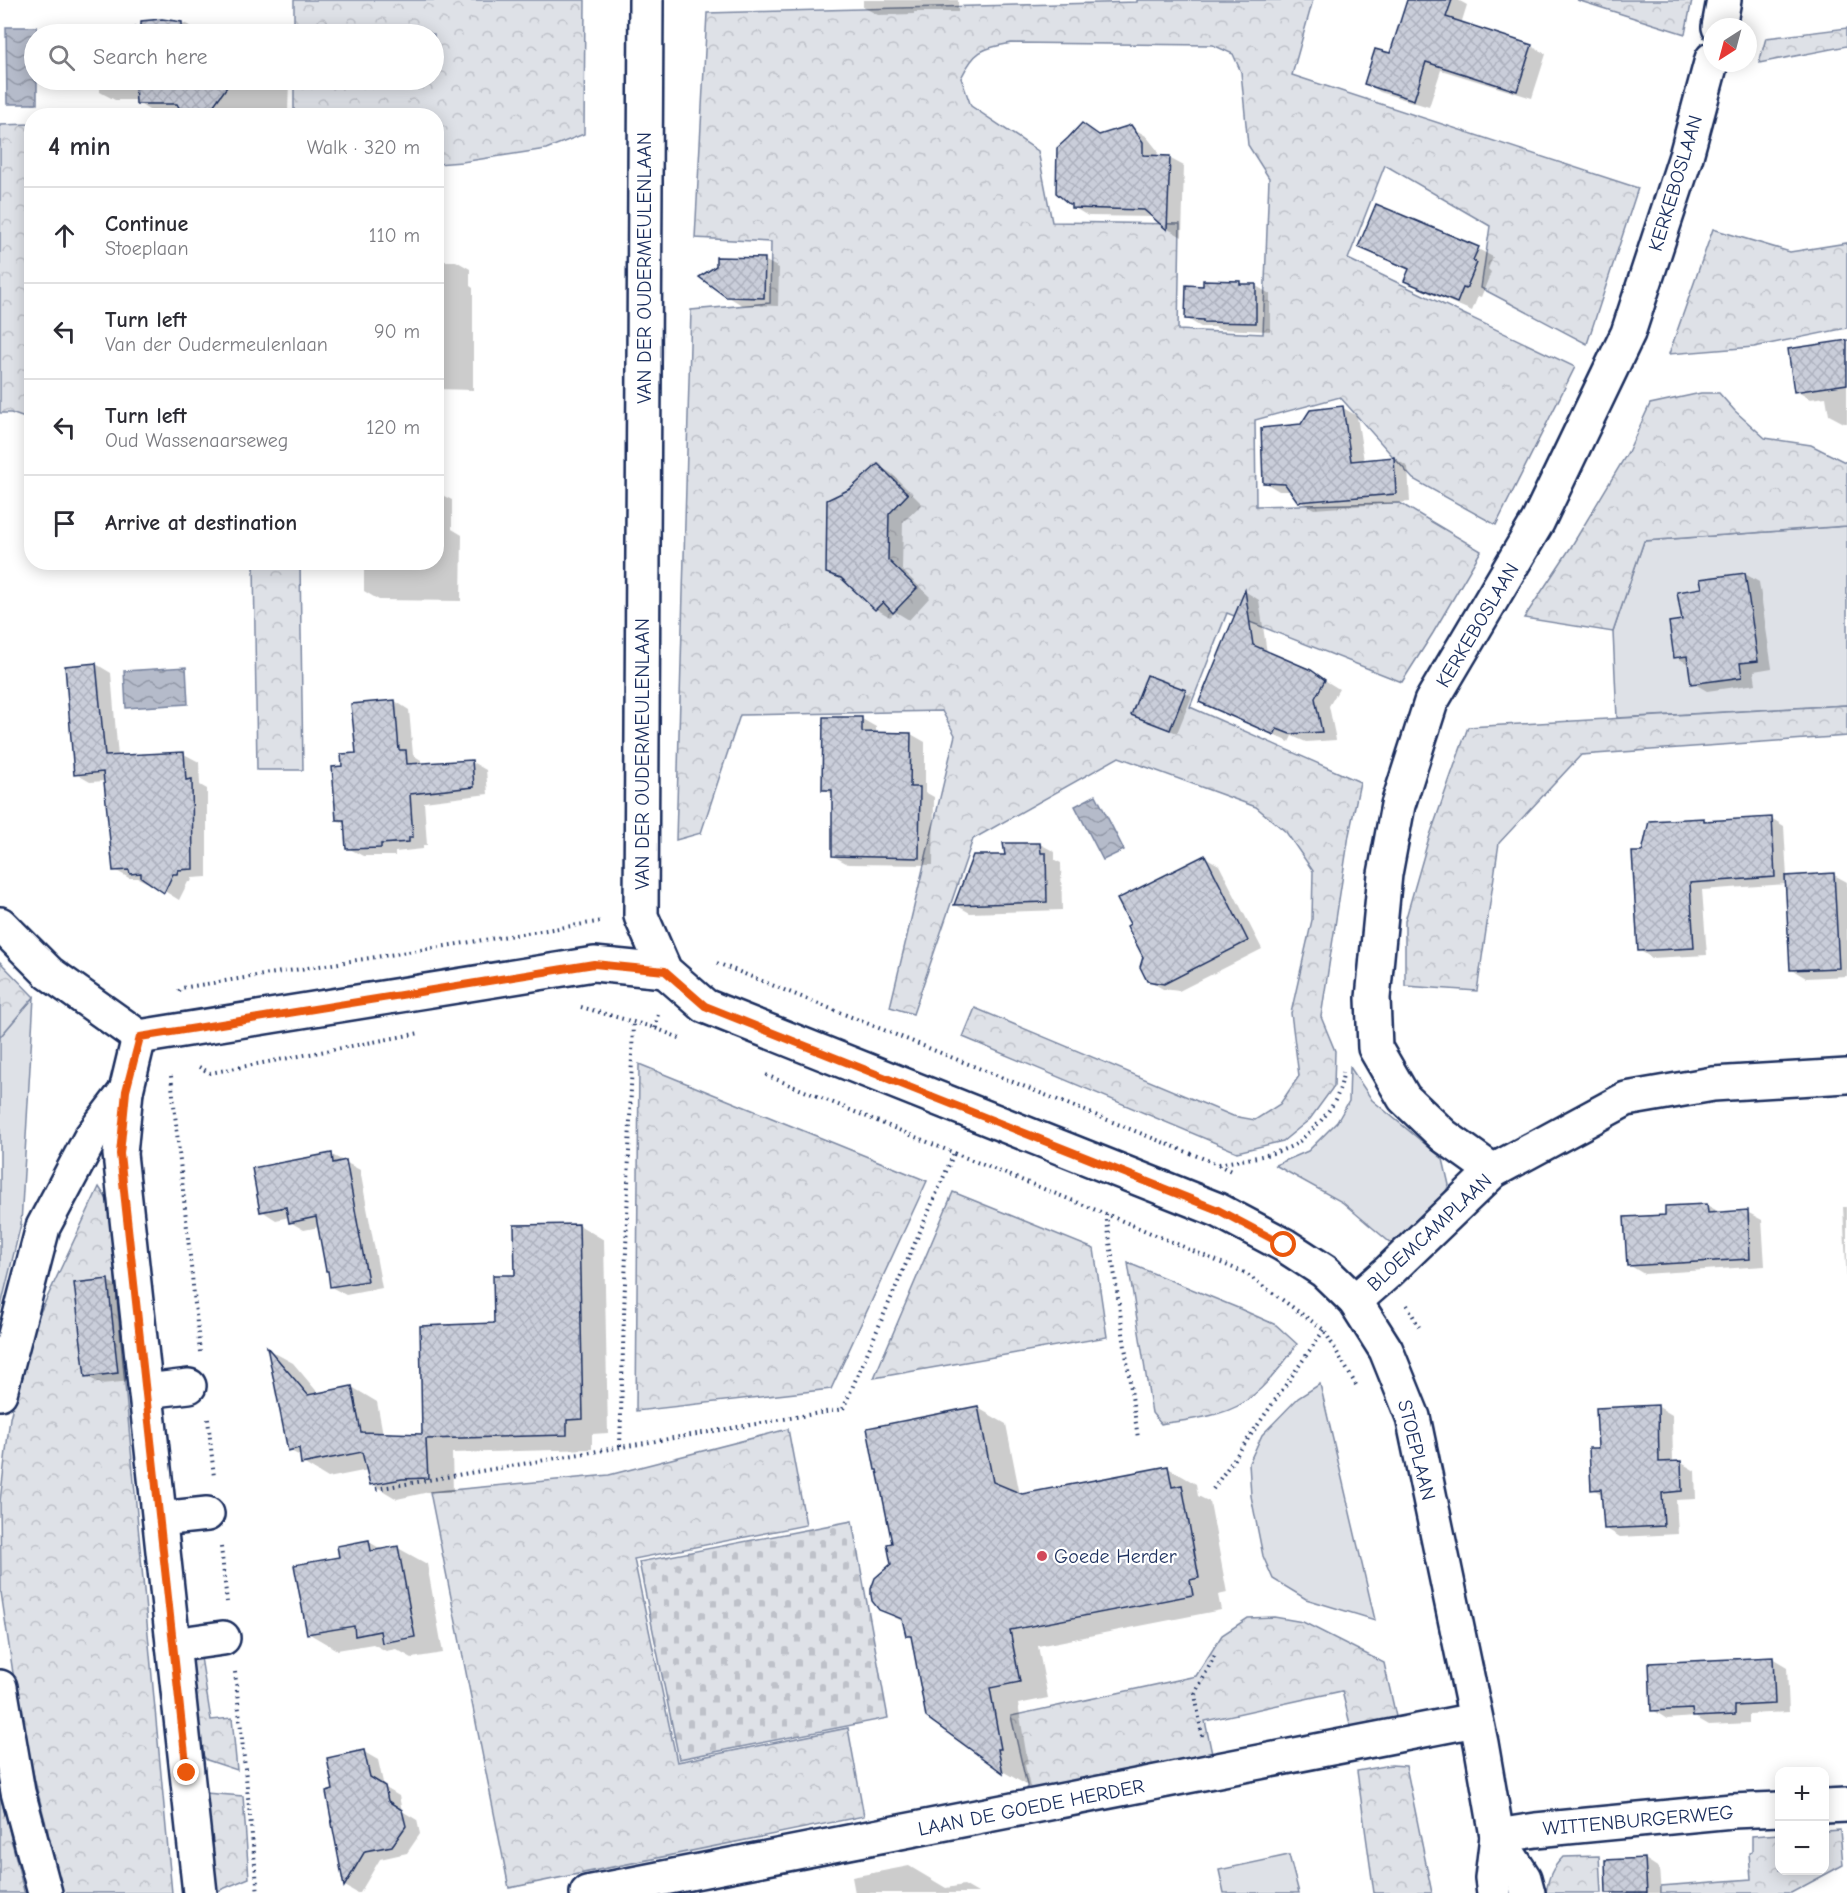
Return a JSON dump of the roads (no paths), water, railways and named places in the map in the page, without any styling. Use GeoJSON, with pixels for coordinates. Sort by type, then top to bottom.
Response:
{"type":"FeatureCollection","features":[{"type":"Feature","properties":{"kind":"street","name":"VAN DER OUDERMEULENLAAN"},"geometry":{"type":"LineString","coordinates":[[646,0],[641,916],[665,971]]}},
{"type":"Feature","properties":{"kind":"street"},"geometry":{"type":"LineString","coordinates":[[1721,18],[1724,0]]}},
{"type":"Feature","properties":{"kind":"street","name":"KERKEBOSLAAN"},"geometry":{"type":"LineString","coordinates":[[1493,1171],[1444,1136],[1404,1098],[1375,1048],[1373,998],[1375,975],[1385,874],[1398,804],[1431,702],[1538,521],[1628,333],[1686,156],[1709,72]]}},
{"type":"Feature","properties":{"kind":"street"},"geometry":{"type":"LineString","coordinates":[[0,924],[49,973],[154,1044],[594,964],[665,971]]}},
{"type":"Feature","properties":{"kind":"street","name":"STOEPLAAN"},"geometry":{"type":"LineString","coordinates":[[665,971],[705,1006],[1218,1210],[1284,1245],[1324,1271],[1355,1301],[1386,1350],[1413,1416],[1481,1743],[1497,1836],[1492,1878],[1494,1893]]}},
{"type":"Feature","properties":{"kind":"street"},"geometry":{"type":"LineString","coordinates":[[0,1393],[43,1227],[91,1137],[126,1091],[154,1044]]}},
{"type":"Feature","properties":{"kind":"street","name":"BLOEMCAMPLAAN"},"geometry":{"type":"LineString","coordinates":[[1355,1301],[1493,1171],[1626,1099],[1713,1084],[1847,1076]]}},
{"type":"Feature","properties":{"kind":"street"},"geometry":{"type":"LineString","coordinates":[[126,1091],[120,1154],[200,1893]]}},
{"type":"Feature","properties":{"kind":"street"},"geometry":{"type":"LineString","coordinates":[[146,1390],[195,1372]]}},
{"type":"Feature","properties":{"kind":"street"},"geometry":{"type":"LineString","coordinates":[[160,1519],[211,1500]]}},
{"type":"Feature","properties":{"kind":"street"},"geometry":{"type":"LineString","coordinates":[[173,1645],[229,1651]]}},
{"type":"Feature","properties":{"kind":"street"},"geometry":{"type":"LineString","coordinates":[[0,1687],[18,1792],[45,1893]]}},
{"type":"Feature","properties":{"kind":"street","name":"LAAN DE GOEDE HERDER"},"geometry":{"type":"LineString","coordinates":[[588,1893],[1475,1720]]}},
{"type":"Feature","properties":{"kind":"street"},"geometry":{"type":"LineString","coordinates":[[1829,1806],[1847,1805]]}},
{"type":"Feature","properties":{"kind":"street","name":"WITTENBURGERWEG"},"geometry":{"type":"LineString","coordinates":[[1497,1836],[1536,1830],[1732,1811],[1775,1809]]}},
{"type":"Feature","properties":{"kind":"street","name":"STOEPLAAN"},"geometry":{"type":"LineString","coordinates":[[1497,1836],[1524,1878],[1528,1893]]}},
{"type":"Feature","properties":{"kind":"water"},"geometry":{"type":"Polygon","coordinates":[[[6,27],[24,27],[24,90],[37,90],[37,104],[7,104],[6,27]]]}},
{"type":"Feature","properties":{"kind":"water"},"geometry":{"type":"Polygon","coordinates":[[[186,667],[188,704],[126,708],[124,671],[186,667]]]}},
{"type":"Feature","properties":{"kind":"water"},"geometry":{"type":"Polygon","coordinates":[[[1096,795],[1124,850],[1103,860],[1075,806],[1096,795]]]}},
{"type":"Feature","properties":{"kind":"place","name":"Goede Herder"},"geometry":{"type":"Point","coordinates":[1042,1556]}}]}
